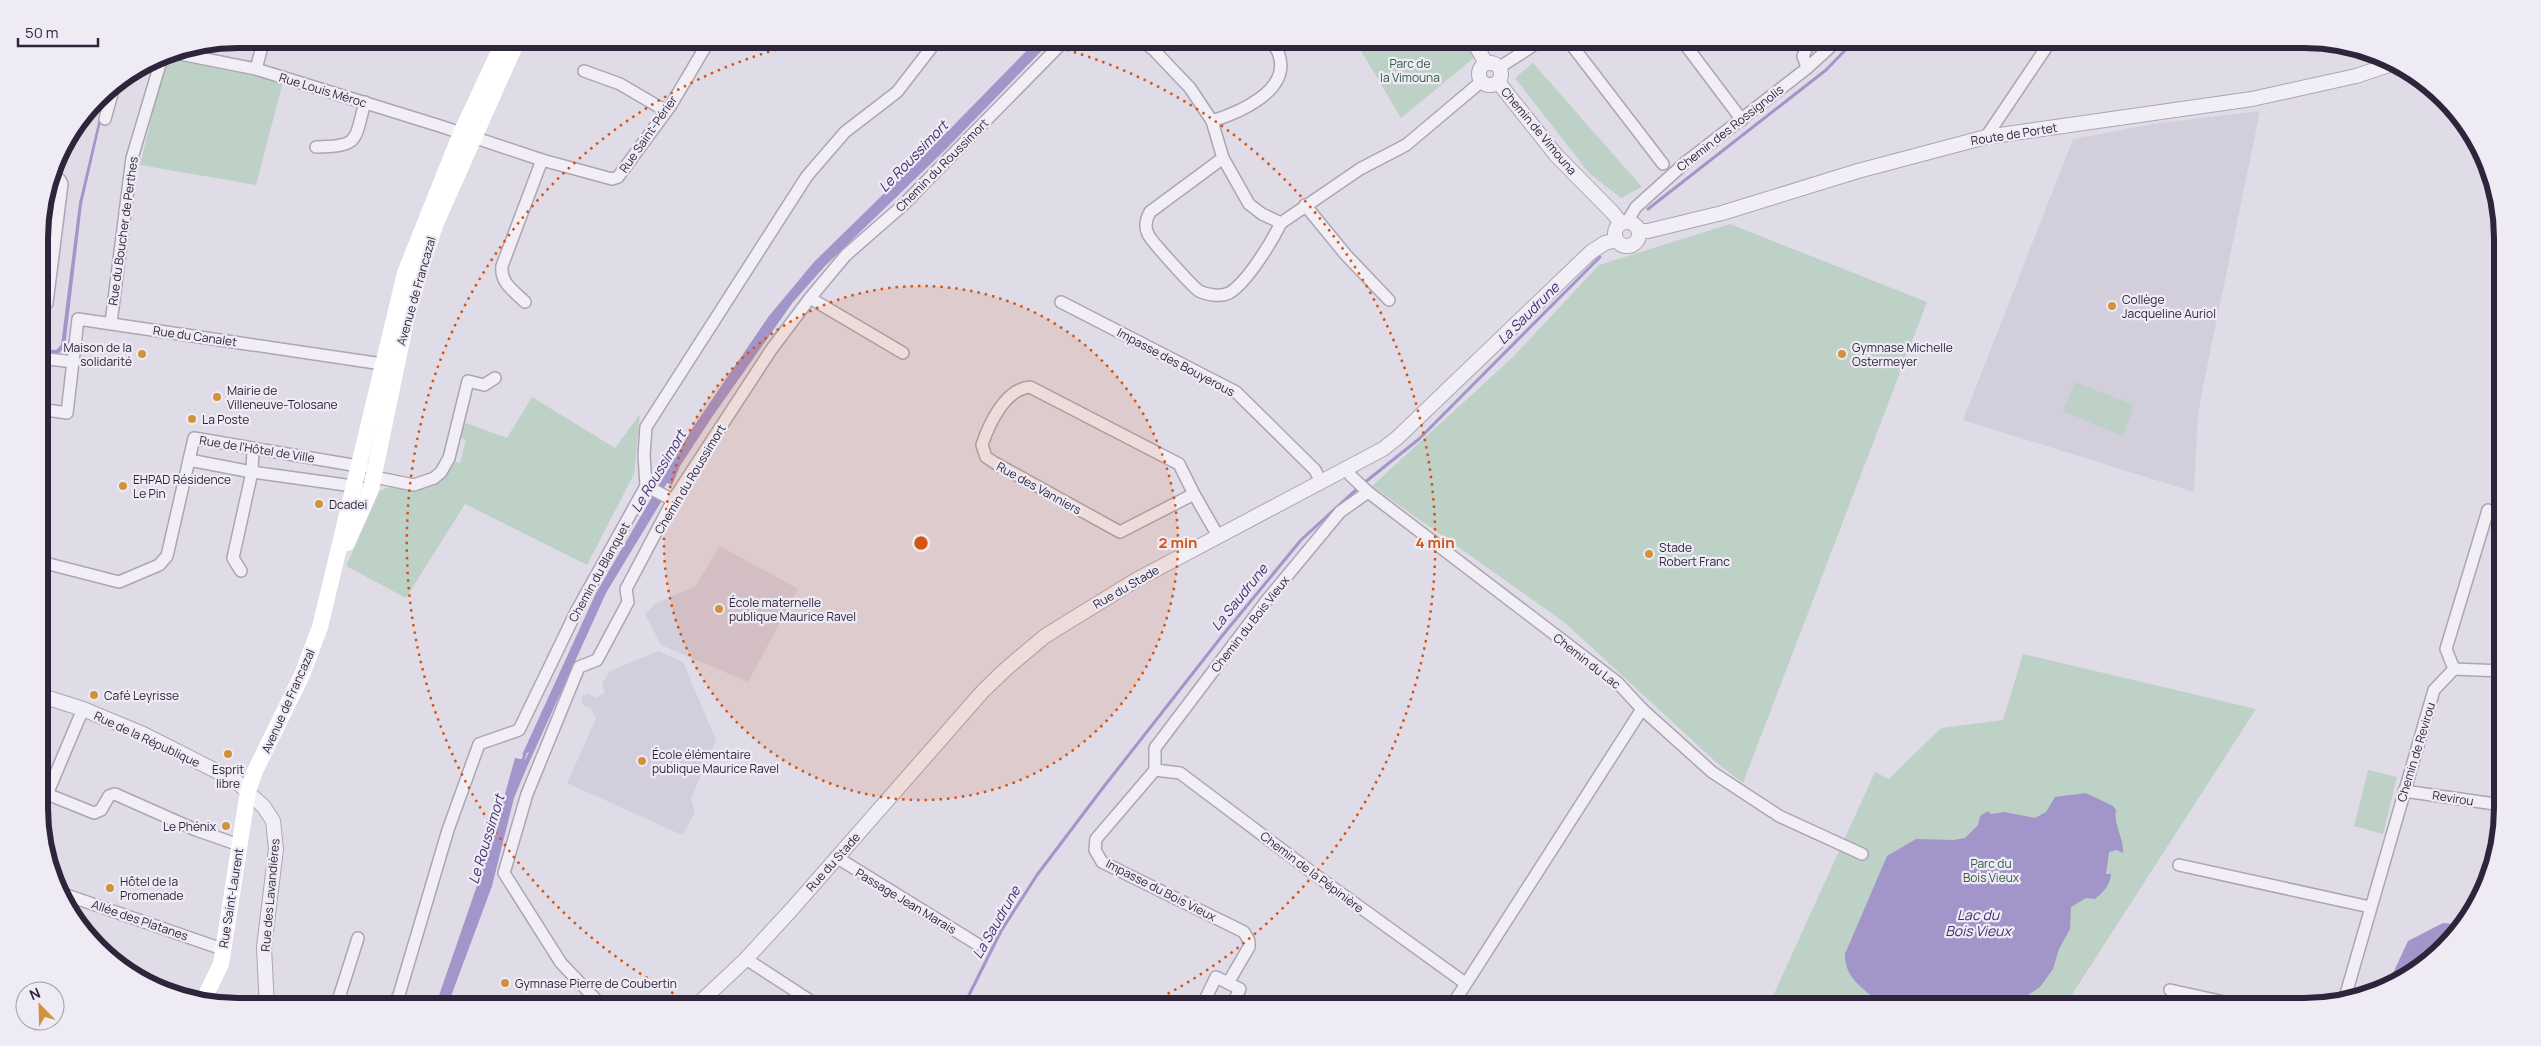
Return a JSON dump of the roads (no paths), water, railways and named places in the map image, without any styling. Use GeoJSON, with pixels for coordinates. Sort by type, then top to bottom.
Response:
{"type":"FeatureCollection","features":[{"type":"Feature","properties":{"kind":"main road","name":"Avenue de Francazal"},"geometry":{"type":"LineString","coordinates":[[248,791],[255,772],[302,675],[320,627],[330,579],[354,487],[390,365],[436,223],[502,48]]}},
{"type":"Feature","properties":{"kind":"main road","name":"Avenue de Francazal"},"geometry":{"type":"LineString","coordinates":[[468,135],[513,48]]}},
{"type":"Feature","properties":{"kind":"main road","name":"Avenue de Francazal"},"geometry":{"type":"LineString","coordinates":[[330,579],[374,478],[390,365]]}},
{"type":"Feature","properties":{"kind":"main road","name":"Rue Saint-Laurent"},"geometry":{"type":"LineString","coordinates":[[206,996],[221,964],[248,791]]}},
{"type":"Feature","properties":{"kind":"street"},"geometry":{"type":"LineString","coordinates":[[256,69],[262,48]]}},
{"type":"Feature","properties":{"kind":"street","name":"Rue Saint-Périer"},"geometry":{"type":"LineString","coordinates":[[468,135],[542,160],[612,179],[618,177],[666,110],[704,48]]}},
{"type":"Feature","properties":{"kind":"street"},"geometry":{"type":"LineString","coordinates":[[674,500],[646,486],[644,455],[646,427],[807,176],[844,132],[897,92],[931,48]]}},
{"type":"Feature","properties":{"kind":"street","name":"Chemin du Roussimort"},"geometry":{"type":"LineString","coordinates":[[594,998],[561,963],[504,873],[526,794],[579,667],[596,660],[628,602],[626,588],[674,500],[771,350],[810,298],[846,255],[902,206],[1057,48]]}},
{"type":"Feature","properties":{"kind":"street"},"geometry":{"type":"LineString","coordinates":[[1152,48],[1190,88],[1212,121],[1223,158],[1249,204],[1262,214],[1281,222]]}},
{"type":"Feature","properties":{"kind":"street"},"geometry":{"type":"LineString","coordinates":[[1212,121],[1234,114],[1273,89],[1280,75],[1280,56],[1275,48]]}},
{"type":"Feature","properties":{"kind":"street"},"geometry":{"type":"LineString","coordinates":[[1477,48],[1486,63]]}},
{"type":"Feature","properties":{"kind":"street"},"geometry":{"type":"LineString","coordinates":[[1500,67],[1529,48]]}},
{"type":"Feature","properties":{"kind":"street"},"geometry":{"type":"LineString","coordinates":[[1574,48],[1663,164]]}},
{"type":"Feature","properties":{"kind":"street"},"geometry":{"type":"LineString","coordinates":[[1688,48],[1742,120]]}},
{"type":"Feature","properties":{"kind":"street"},"geometry":{"type":"LineString","coordinates":[[1804,48],[1803,56],[1807,67]]}},
{"type":"Feature","properties":{"kind":"street","name":"Chemin des Rossignolis"},"geometry":{"type":"LineString","coordinates":[[1624,222],[1636,207],[1686,162],[1742,120],[1829,48]]}},
{"type":"Feature","properties":{"kind":"street"},"geometry":{"type":"LineString","coordinates":[[1986,137],[2046,48]]}},
{"type":"Feature","properties":{"kind":"street","name":"Rue Louis Méroc"},"geometry":{"type":"LineString","coordinates":[[185,55],[256,69],[468,135]]}},
{"type":"Feature","properties":{"kind":"street"},"geometry":{"type":"LineString","coordinates":[[1482,81],[1480,69],[1486,63],[1492,62],[1500,67]]}},
{"type":"Feature","properties":{"kind":"street","name":"Rue du Boucher de Perthes"},"geometry":{"type":"LineString","coordinates":[[111,323],[132,158],[160,64]]}},
{"type":"Feature","properties":{"kind":"street","name":"Route de Portet"},"geometry":{"type":"LineString","coordinates":[[1639,231],[1648,231],[1722,213],[1858,171],[1986,137],[2252,99],[2356,76],[2385,66]]}},
{"type":"Feature","properties":{"kind":"street"},"geometry":{"type":"LineString","coordinates":[[1482,81],[1492,85],[1498,82],[1501,76],[1500,67]]}},
{"type":"Feature","properties":{"kind":"street"},"geometry":{"type":"LineString","coordinates":[[584,70],[620,84],[666,110]]}},
{"type":"Feature","properties":{"kind":"street"},"geometry":{"type":"LineString","coordinates":[[1223,158],[1150,212],[1146,220],[1148,235],[1199,291],[1213,295],[1222,295],[1230,292],[1255,265],[1272,242],[1281,222],[1360,168],[1406,145],[1482,81]]}},
{"type":"Feature","properties":{"kind":"street","name":"Chemin de Vimouna"},"geometry":{"type":"LineString","coordinates":[[1498,82],[1556,155],[1624,222]]}},
{"type":"Feature","properties":{"kind":"street"},"geometry":{"type":"LineString","coordinates":[[105,119],[112,95]]}},
{"type":"Feature","properties":{"kind":"street"},"geometry":{"type":"LineString","coordinates":[[316,146],[344,146],[355,139],[365,102]]}},
{"type":"Feature","properties":{"kind":"street"},"geometry":{"type":"LineString","coordinates":[[525,302],[503,280],[501,274],[502,266],[542,160]]}},
{"type":"Feature","properties":{"kind":"street"},"geometry":{"type":"LineString","coordinates":[[47,303],[62,184],[57,179]]}},
{"type":"Feature","properties":{"kind":"street"},"geometry":{"type":"LineString","coordinates":[[1305,206],[1346,255],[1389,300]]}},
{"type":"Feature","properties":{"kind":"street"},"geometry":{"type":"LineString","coordinates":[[1624,222],[1636,225],[1639,231],[1638,239],[1633,244],[1625,246],[1616,240],[1615,231],[1624,222]]}},
{"type":"Feature","properties":{"kind":"street","name":"Rue du Stade"},"geometry":{"type":"LineString","coordinates":[[705,998],[746,959],[1007,668],[1045,636],[1136,580],[1320,480],[1348,472],[1383,449],[1397,438],[1590,252],[1616,240]]}},
{"type":"Feature","properties":{"kind":"street"},"geometry":{"type":"LineString","coordinates":[[810,298],[903,353]]}},
{"type":"Feature","properties":{"kind":"street","name":"Impasse des Bouyerous"},"geometry":{"type":"LineString","coordinates":[[1061,302],[1236,392],[1315,470],[1320,480]]}},
{"type":"Feature","properties":{"kind":"street","name":"Rue du Canalet"},"geometry":{"type":"LineString","coordinates":[[47,410],[67,413],[78,319],[390,365]]}},
{"type":"Feature","properties":{"kind":"street"},"geometry":{"type":"LineString","coordinates":[[47,359],[74,362]]}},
{"type":"Feature","properties":{"kind":"street"},"geometry":{"type":"LineString","coordinates":[[374,478],[414,485],[434,478],[441,472],[449,458],[468,381],[484,385],[495,378]]}},
{"type":"Feature","properties":{"kind":"street","name":"Rue des Vanniers"},"geometry":{"type":"LineString","coordinates":[[1194,494],[1120,532],[995,463],[986,457],[982,445],[987,430],[1007,400],[1021,388],[1030,387],[1179,464],[1218,536]]}},
{"type":"Feature","properties":{"kind":"street","name":"Rue de l'Hôtel de Ville"},"geometry":{"type":"LineString","coordinates":[[194,438],[360,465],[374,478],[354,487],[252,472],[188,460],[194,438]]}},
{"type":"Feature","properties":{"kind":"street"},"geometry":{"type":"LineString","coordinates":[[241,571],[233,558],[252,472],[253,449]]}},
{"type":"Feature","properties":{"kind":"street"},"geometry":{"type":"LineString","coordinates":[[47,564],[119,582],[159,565],[167,556],[188,460]]}},
{"type":"Feature","properties":{"kind":"street","name":"Chemin du Lac"},"geometry":{"type":"LineString","coordinates":[[1348,472],[1366,490],[1617,682],[1642,709],[1712,772],[1779,816],[1862,854]]}},
{"type":"Feature","properties":{"kind":"street","name":"Chemin du Blanquet"},"geometry":{"type":"LineString","coordinates":[[397,998],[448,830],[480,744],[519,730],[576,612],[646,486]]}},
{"type":"Feature","properties":{"kind":"street","name":"Chemin du Bois Vieux"},"geometry":{"type":"LineString","coordinates":[[1155,770],[1155,748],[1256,615],[1340,512],[1366,490]]}},
{"type":"Feature","properties":{"kind":"street"},"geometry":{"type":"LineString","coordinates":[[2488,510],[2446,649],[2454,669],[2494,671]]}},
{"type":"Feature","properties":{"kind":"street","name":"Chemin de Revirou"},"geometry":{"type":"LineString","coordinates":[[2346,994],[2434,690],[2454,669]]}},
{"type":"Feature","properties":{"kind":"street","name":"Rue de la République"},"geometry":{"type":"LineString","coordinates":[[47,698],[83,709],[143,734],[236,780],[248,791]]}},
{"type":"Feature","properties":{"kind":"street"},"geometry":{"type":"LineString","coordinates":[[83,709],[47,794],[94,813],[101,810],[109,796],[115,794],[196,830],[239,845]]}},
{"type":"Feature","properties":{"kind":"street"},"geometry":{"type":"LineString","coordinates":[[1456,998],[1642,709]]}},
{"type":"Feature","properties":{"kind":"street","name":"Chemin de la Pépinière"},"geometry":{"type":"LineString","coordinates":[[1155,770],[1180,773],[1321,879],[1465,983]]}},
{"type":"Feature","properties":{"kind":"street","name":"Impasse du Bois Vieux"},"geometry":{"type":"LineString","coordinates":[[1155,770],[1096,839],[1095,850],[1102,862],[1244,932],[1249,941],[1249,947],[1228,983]]}},
{"type":"Feature","properties":{"kind":"street","name":"Revirou"},"geometry":{"type":"LineString","coordinates":[[2404,790],[2494,804]]}},
{"type":"Feature","properties":{"kind":"street","name":"Rue des Lavandières"},"geometry":{"type":"LineString","coordinates":[[248,791],[264,807],[275,829],[275,865],[264,947],[267,998]]}},
{"type":"Feature","properties":{"kind":"street","name":"Passage Jean Marais"},"geometry":{"type":"LineString","coordinates":[[836,857],[977,944]]}},
{"type":"Feature","properties":{"kind":"street"},"geometry":{"type":"LineString","coordinates":[[2179,866],[2370,907]]}},
{"type":"Feature","properties":{"kind":"street","name":"Allée des Platanes"},"geometry":{"type":"LineString","coordinates":[[70,898],[222,949]]}},
{"type":"Feature","properties":{"kind":"street"},"geometry":{"type":"LineString","coordinates":[[339,998],[358,938]]}},
{"type":"Feature","properties":{"kind":"street"},"geometry":{"type":"LineString","coordinates":[[746,959],[806,998]]}},
{"type":"Feature","properties":{"kind":"street"},"geometry":{"type":"LineString","coordinates":[[1206,998],[1216,977],[1240,989],[1236,998]]}},
{"type":"Feature","properties":{"kind":"street"},"geometry":{"type":"LineString","coordinates":[[2170,990],[2206,998]]}},
{"type":"Feature","properties":{"kind":"water"},"geometry":{"type":"Polygon","coordinates":[[[1029,48],[1044,48],[945,150],[825,266],[793,302],[712,417],[680,466],[672,485],[667,483],[663,490],[667,492],[606,593],[527,767],[514,798],[492,886],[450,998],[438,998],[490,848],[515,758],[525,760],[529,752],[522,755],[596,593],[690,432],[769,316],[814,262],[950,129],[1029,48]]]}},
{"type":"Feature","properties":{"kind":"water"},"geometry":{"type":"Polygon","coordinates":[[[106,101],[82,204],[65,347],[57,355],[47,353],[47,349],[56,350],[61,345],[79,203],[103,103],[106,101]]]}},
{"type":"Feature","properties":{"kind":"water","name":"Lac du Bois Vieux"},"geometry":{"type":"Polygon","coordinates":[[[2086,793],[2113,806],[2116,810],[2115,815],[2123,853],[2117,850],[2109,852],[2106,874],[2111,874],[2104,891],[2095,899],[2086,898],[2071,907],[2070,929],[2059,949],[2053,969],[2040,987],[2024,998],[1875,998],[1858,985],[1848,971],[1845,954],[1887,856],[1916,839],[1954,840],[1965,838],[1978,825],[1980,816],[1988,811],[1991,814],[2004,812],[2035,818],[2046,812],[2055,797],[2086,793]]]}},
{"type":"Feature","properties":{"kind":"water"},"geometry":{"type":"Polygon","coordinates":[[[2443,923],[2454,924],[2429,951],[2391,977],[2408,941],[2443,923]]]}},
{"type":"Feature","properties":{"kind":"waterway","name":"La Saudrune"},"geometry":{"type":"LineString","coordinates":[[1648,209],[1826,70],[1847,48]]}},
{"type":"Feature","properties":{"kind":"waterway","name":"La Saudrune"},"geometry":{"type":"LineString","coordinates":[[1364,483],[1419,439],[1600,257]]}},
{"type":"Feature","properties":{"kind":"waterway","name":"La Saudrune"},"geometry":{"type":"LineString","coordinates":[[968,998],[1001,931],[1037,875],[1102,789],[1222,636],[1301,540],[1359,487]]}},
{"type":"Feature","properties":{"kind":"waterway","name":"Le Roussimort"},"geometry":{"type":"LineString","coordinates":[[522,762],[527,749]]}},
{"type":"Feature","properties":{"kind":"place","name":"Collège Jacqueline Auriol"},"geometry":{"type":"Point","coordinates":[2112,306]}},
{"type":"Feature","properties":{"kind":"place","name":"Maison de la solidarité"},"geometry":{"type":"Point","coordinates":[142,354]}},
{"type":"Feature","properties":{"kind":"place","name":"Gymnase Michelle Ostermeyer"},"geometry":{"type":"Point","coordinates":[1842,354]}},
{"type":"Feature","properties":{"kind":"place","name":"Mairie de Villeneuve-Tolosane"},"geometry":{"type":"Point","coordinates":[217,397]}},
{"type":"Feature","properties":{"kind":"place","name":"La Poste"},"geometry":{"type":"Point","coordinates":[192,419]}},
{"type":"Feature","properties":{"kind":"place","name":"EHPAD Résidence Le Pin"},"geometry":{"type":"Point","coordinates":[123,486]}},
{"type":"Feature","properties":{"kind":"place","name":"Dcadei"},"geometry":{"type":"Point","coordinates":[319,504]}},
{"type":"Feature","properties":{"kind":"place","name":"Stade Robert Franc"},"geometry":{"type":"Point","coordinates":[1649,554]}},
{"type":"Feature","properties":{"kind":"place","name":"École maternelle publique Maurice Ravel"},"geometry":{"type":"Point","coordinates":[719,609]}},
{"type":"Feature","properties":{"kind":"place","name":"Café Leyrisse"},"geometry":{"type":"Point","coordinates":[94,695]}},
{"type":"Feature","properties":{"kind":"place","name":"Esprit libre"},"geometry":{"type":"Point","coordinates":[228,754]}},
{"type":"Feature","properties":{"kind":"place","name":"École élémentaire publique Maurice Ravel"},"geometry":{"type":"Point","coordinates":[642,761]}},
{"type":"Feature","properties":{"kind":"place","name":"Le Phénix"},"geometry":{"type":"Point","coordinates":[226,826]}},
{"type":"Feature","properties":{"kind":"place","name":"Hôtel de la Promenade"},"geometry":{"type":"Point","coordinates":[110,888]}},
{"type":"Feature","properties":{"kind":"place","name":"Gymnase Pierre de Coubertin"},"geometry":{"type":"Point","coordinates":[505,983]}},
{"type":"Feature","properties":{"kind":"park label","name":"Parc de la Vimouna"},"geometry":{"type":"Point","coordinates":[1410,70]}},
{"type":"Feature","properties":{"kind":"park label","name":"Parc du Bois Vieux"},"geometry":{"type":"Point","coordinates":[1991,870]}}]}
